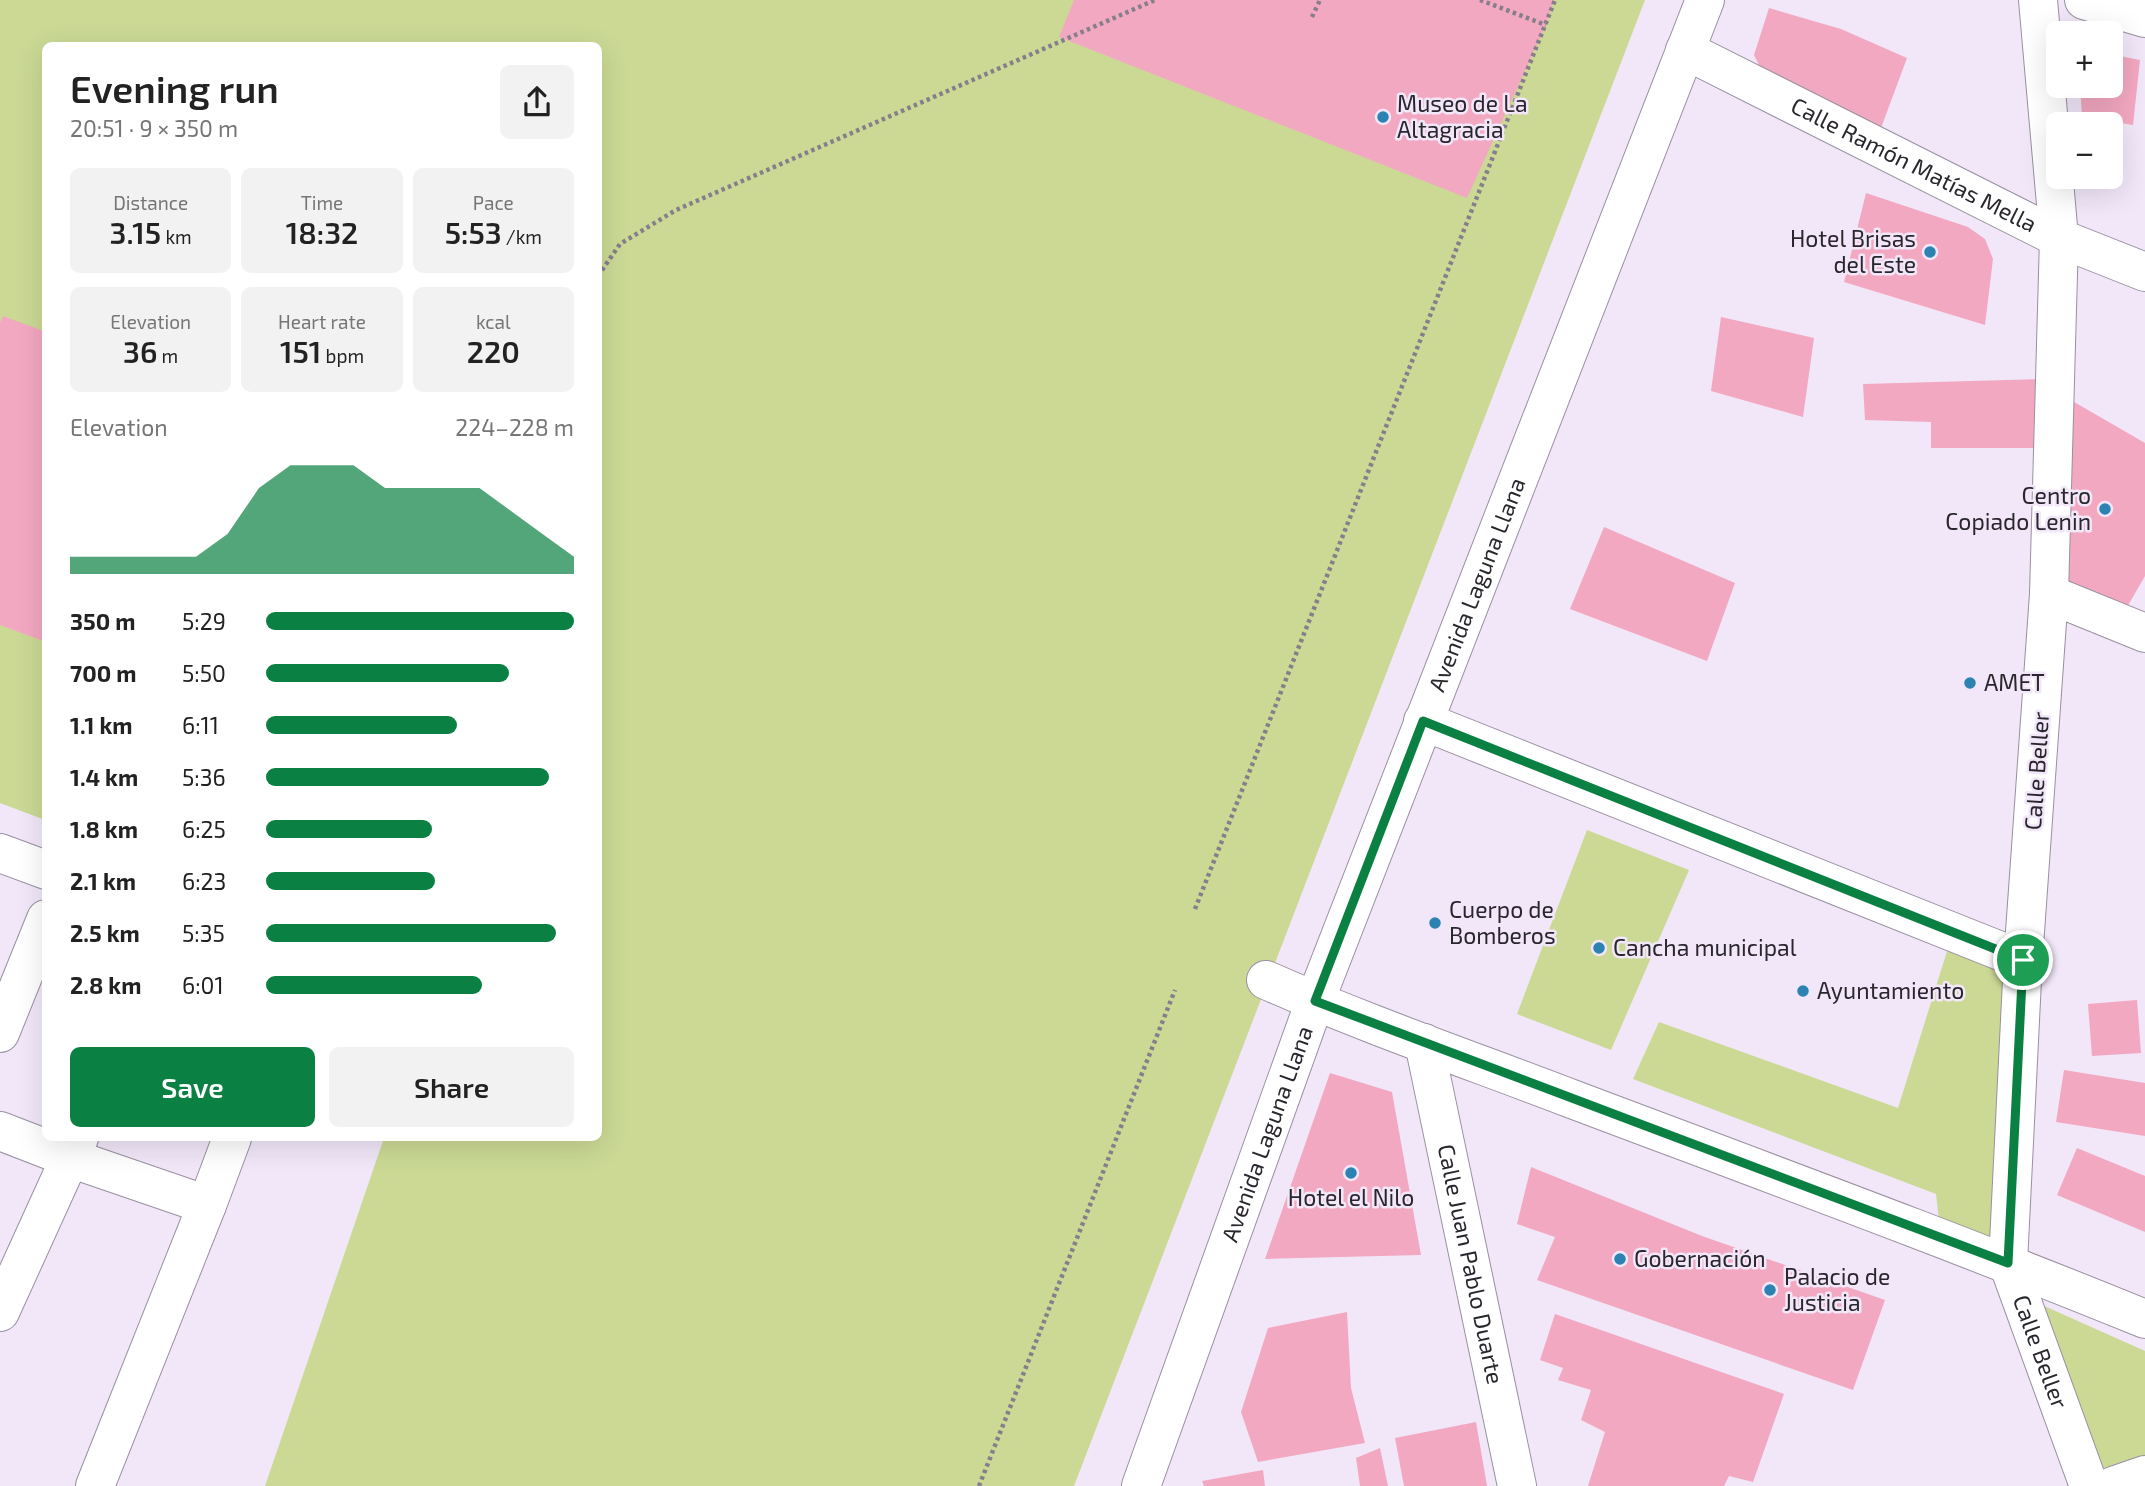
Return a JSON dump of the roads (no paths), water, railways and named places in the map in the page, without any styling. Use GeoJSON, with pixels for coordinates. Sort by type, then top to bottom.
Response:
{"type":"FeatureCollection","features":[{"type":"Feature","properties":{"kind":"street","name":"Avenida Laguna Llana"},"geometry":{"type":"LineString","coordinates":[[1142,1486],[1315,1001],[1705,0]]}},
{"type":"Feature","properties":{"kind":"street","name":"Calle Beller"},"geometry":{"type":"LineString","coordinates":[[2038,0],[2059,237],[2049,594],[2023,960],[2008,1263],[2089,1486]]}},
{"type":"Feature","properties":{"kind":"street"},"geometry":{"type":"LineString","coordinates":[[2084,0],[2145,18]]}},
{"type":"Feature","properties":{"kind":"street","name":"Calle Ramón Matías Mella"},"geometry":{"type":"LineString","coordinates":[[1685,50],[2059,237],[2145,272]]}},
{"type":"Feature","properties":{"kind":"street"},"geometry":{"type":"LineString","coordinates":[[2049,594],[2145,633]]}},
{"type":"Feature","properties":{"kind":"street"},"geometry":{"type":"LineString","coordinates":[[1423,721],[2023,960]]}},
{"type":"Feature","properties":{"kind":"street"},"geometry":{"type":"LineString","coordinates":[[0,853],[42,869]]}},
{"type":"Feature","properties":{"kind":"street"},"geometry":{"type":"LineString","coordinates":[[0,1033],[42,929]]}},
{"type":"Feature","properties":{"kind":"street"},"geometry":{"type":"LineString","coordinates":[[1266,979],[1315,1001],[2008,1263],[2145,1319]]}},
{"type":"Feature","properties":{"kind":"street","name":"Calle Juan Pablo Duarte"},"geometry":{"type":"LineString","coordinates":[[1424,1043],[1517,1486]]}},
{"type":"Feature","properties":{"kind":"street"},"geometry":{"type":"LineString","coordinates":[[0,1131],[42,1141]]}},
{"type":"Feature","properties":{"kind":"street"},"geometry":{"type":"LineString","coordinates":[[44,1141],[75,1148],[207,1205]]}},
{"type":"Feature","properties":{"kind":"street"},"geometry":{"type":"LineString","coordinates":[[95,1486],[231,1141]]}},
{"type":"Feature","properties":{"kind":"street"},"geometry":{"type":"LineString","coordinates":[[0,1312],[75,1148]]}},
{"type":"Feature","properties":{"kind":"street"},"geometry":{"type":"LineString","coordinates":[[2113,1486],[2145,1475]]}},
{"type":"Feature","properties":{"kind":"place","name":"Museo de La Altagracia"},"geometry":{"type":"Point","coordinates":[1383,117]}},
{"type":"Feature","properties":{"kind":"place","name":"Hotel Brisas del Este"},"geometry":{"type":"Point","coordinates":[1930,252]}},
{"type":"Feature","properties":{"kind":"place","name":"Centro Copiado Lenin"},"geometry":{"type":"Point","coordinates":[2105,509]}},
{"type":"Feature","properties":{"kind":"place","name":"AMET"},"geometry":{"type":"Point","coordinates":[1970,683]}},
{"type":"Feature","properties":{"kind":"place","name":"Cuerpo de Bomberos"},"geometry":{"type":"Point","coordinates":[1435,923]}},
{"type":"Feature","properties":{"kind":"place","name":"Cancha municipal"},"geometry":{"type":"Point","coordinates":[1599,948]}},
{"type":"Feature","properties":{"kind":"place","name":"Ayuntamiento"},"geometry":{"type":"Point","coordinates":[1803,991]}},
{"type":"Feature","properties":{"kind":"place","name":"Hotel el Nilo"},"geometry":{"type":"Point","coordinates":[1351,1173]}},
{"type":"Feature","properties":{"kind":"place","name":"Gobernación"},"geometry":{"type":"Point","coordinates":[1620,1259]}},
{"type":"Feature","properties":{"kind":"place","name":"Palacio de Justicia"},"geometry":{"type":"Point","coordinates":[1770,1290]}}]}
